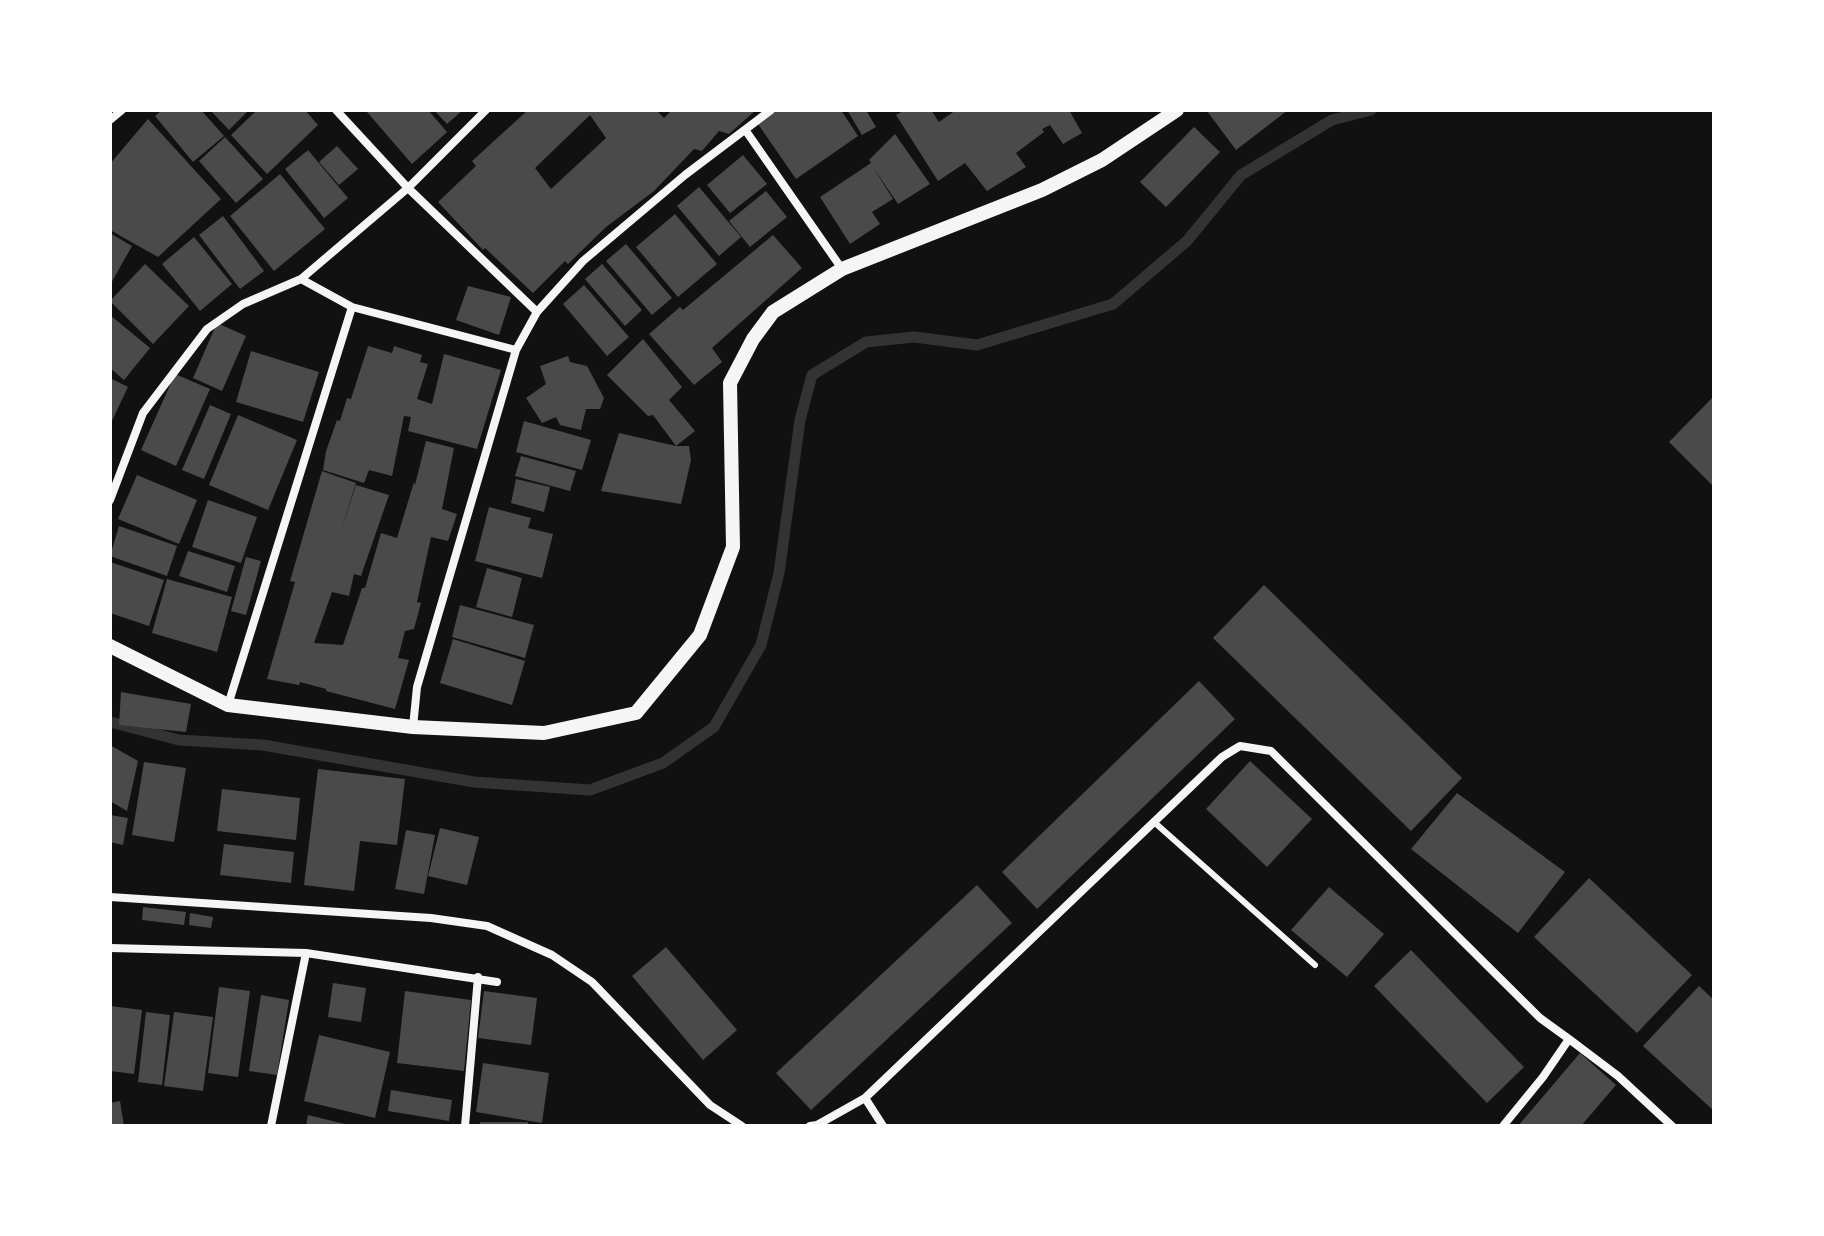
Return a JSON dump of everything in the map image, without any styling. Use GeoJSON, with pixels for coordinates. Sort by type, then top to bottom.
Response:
{"type":"FeatureCollection","features":[{"type":"Feature","properties":{"kind":"street"},"geometry":{"type":"LineString","coordinates":[[110,120],[122,110]]}},
{"type":"Feature","properties":{"kind":"street"},"geometry":{"type":"LineString","coordinates":[[336,110],[408,188],[537,312]]}},
{"type":"Feature","properties":{"kind":"street"},"geometry":{"type":"LineString","coordinates":[[110,500],[143,413],[207,329],[243,304],[301,279],[408,188],[486,110]]}},
{"type":"Feature","properties":{"kind":"street"},"geometry":{"type":"LineString","coordinates":[[413,727],[417,687],[516,350],[537,312],[583,261],[685,175],[771,110]]}},
{"type":"Feature","properties":{"kind":"street"},"geometry":{"type":"LineString","coordinates":[[110,646],[228,705],[413,727],[544,733],[636,713],[700,635],[733,547],[730,383],[753,339],[773,312],[842,269],[1042,190],[1102,160],[1177,110]]}},
{"type":"Feature","properties":{"kind":"street"},"geometry":{"type":"LineString","coordinates":[[746,131],[842,269]]}},
{"type":"Feature","properties":{"kind":"street"},"geometry":{"type":"LineString","coordinates":[[301,279],[352,307],[516,350]]}},
{"type":"Feature","properties":{"kind":"street"},"geometry":{"type":"LineString","coordinates":[[228,705],[352,307]]}},
{"type":"Feature","properties":{"kind":"street"},"geometry":{"type":"LineString","coordinates":[[810,1126],[865,1098],[1222,757],[1240,746],[1271,751],[1540,1018],[1618,1076],[1672,1126]]}},
{"type":"Feature","properties":{"kind":"street"},"geometry":{"type":"LineString","coordinates":[[110,897],[431,918],[487,926],[552,955],[592,982],[710,1105],[742,1126]]}},
{"type":"Feature","properties":{"kind":"street"},"geometry":{"type":"LineString","coordinates":[[110,948],[306,953],[497,982]]}},
{"type":"Feature","properties":{"kind":"street"},"geometry":{"type":"LineString","coordinates":[[271,1126],[306,953]]}},
{"type":"Feature","properties":{"kind":"street"},"geometry":{"type":"LineString","coordinates":[[465,1126],[478,977]]}},
{"type":"Feature","properties":{"kind":"street"},"geometry":{"type":"LineString","coordinates":[[1503,1126],[1569,1039]]}},
{"type":"Feature","properties":{"kind":"street"},"geometry":{"type":"LineString","coordinates":[[865,1098],[883,1126]]}},
{"type":"Feature","properties":{"kind":"lane"},"geometry":{"type":"LineString","coordinates":[[1154,822],[1315,965]]}},
{"type":"Feature","properties":{"kind":"building"},"geometry":{"type":"Polygon","coordinates":[[[162,110],[201,110],[224,136],[193,162],[155,116],[162,110]]]}},
{"type":"Feature","properties":{"kind":"building"},"geometry":{"type":"Polygon","coordinates":[[[210,110],[249,110],[229,130],[210,110]]]}},
{"type":"Feature","properties":{"kind":"building"},"geometry":{"type":"Polygon","coordinates":[[[257,110],[305,110],[318,125],[267,174],[231,135],[257,110]]]}},
{"type":"Feature","properties":{"kind":"building"},"geometry":{"type":"Polygon","coordinates":[[[428,110],[447,132],[412,164],[367,112],[428,110]]]}},
{"type":"Feature","properties":{"kind":"building"},"geometry":{"type":"Polygon","coordinates":[[[434,110],[463,110],[447,124],[434,110]]]}},
{"type":"Feature","properties":{"kind":"building"},"geometry":{"type":"Polygon","coordinates":[[[528,110],[656,110],[664,118],[672,110],[756,110],[729,134],[719,131],[702,151],[694,149],[654,191],[606,227],[568,264],[565,261],[533,293],[485,248],[483,250],[438,202],[476,166],[472,161],[528,110]],[[590,115],[535,168],[551,189],[606,138],[590,115]]]}},
{"type":"Feature","properties":{"kind":"building"},"geometry":{"type":"Polygon","coordinates":[[[777,110],[841,110],[858,136],[796,179],[758,124],[777,110]]]}},
{"type":"Feature","properties":{"kind":"building"},"geometry":{"type":"Polygon","coordinates":[[[847,110],[866,110],[876,127],[862,135],[847,110]]]}},
{"type":"Feature","properties":{"kind":"building"},"geometry":{"type":"Polygon","coordinates":[[[905,110],[931,110],[939,122],[956,110],[1069,110],[1082,133],[1063,144],[1050,125],[1042,129],[1044,132],[1016,153],[1026,167],[987,191],[965,163],[938,181],[896,115],[905,110]]]}},
{"type":"Feature","properties":{"kind":"building"},"geometry":{"type":"Polygon","coordinates":[[[1209,110],[1288,110],[1236,150],[1209,110]]]}},
{"type":"Feature","properties":{"kind":"building"},"geometry":{"type":"Polygon","coordinates":[[[148,119],[221,199],[158,257],[110,230],[110,164],[148,119]]]}},
{"type":"Feature","properties":{"kind":"building"},"geometry":{"type":"Polygon","coordinates":[[[1194,127],[1220,152],[1166,207],[1140,182],[1194,127]]]}},
{"type":"Feature","properties":{"kind":"building"},"geometry":{"type":"Polygon","coordinates":[[[895,134],[930,184],[898,204],[873,167],[893,199],[872,212],[880,224],[850,244],[820,197],[871,163],[869,160],[895,134]]]}},
{"type":"Feature","properties":{"kind":"building"},"geometry":{"type":"Polygon","coordinates":[[[225,137],[263,179],[236,203],[199,161],[225,137]]]}},
{"type":"Feature","properties":{"kind":"building"},"geometry":{"type":"Polygon","coordinates":[[[337,146],[358,169],[339,185],[319,162],[337,146]]]}},
{"type":"Feature","properties":{"kind":"building"},"geometry":{"type":"Polygon","coordinates":[[[308,150],[348,198],[324,218],[285,169],[308,150]]]}},
{"type":"Feature","properties":{"kind":"building"},"geometry":{"type":"Polygon","coordinates":[[[743,155],[767,184],[730,213],[707,185],[743,155]]]}},
{"type":"Feature","properties":{"kind":"building"},"geometry":{"type":"Polygon","coordinates":[[[280,174],[325,229],[274,271],[230,216],[280,174]]]}},
{"type":"Feature","properties":{"kind":"building"},"geometry":{"type":"Polygon","coordinates":[[[699,187],[741,237],[719,256],[677,206],[699,187]]]}},
{"type":"Feature","properties":{"kind":"building"},"geometry":{"type":"Polygon","coordinates":[[[766,191],[787,217],[750,247],[729,221],[766,191]]]}},
{"type":"Feature","properties":{"kind":"building"},"geometry":{"type":"Polygon","coordinates":[[[675,214],[717,264],[678,297],[636,247],[675,214]]]}},
{"type":"Feature","properties":{"kind":"building"},"geometry":{"type":"Polygon","coordinates":[[[223,216],[264,271],[240,289],[199,235],[223,216]]]}},
{"type":"Feature","properties":{"kind":"building"},"geometry":{"type":"Polygon","coordinates":[[[110,233],[132,246],[110,285],[110,233]]]}},
{"type":"Feature","properties":{"kind":"building"},"geometry":{"type":"Polygon","coordinates":[[[773,235],[802,268],[712,348],[722,362],[694,385],[649,334],[680,307],[683,310],[773,235]]]}},
{"type":"Feature","properties":{"kind":"building"},"geometry":{"type":"Polygon","coordinates":[[[194,237],[232,284],[200,311],[162,264],[194,237]]]}},
{"type":"Feature","properties":{"kind":"building"},"geometry":{"type":"Polygon","coordinates":[[[626,244],[672,298],[652,315],[606,261],[626,244]]]}},
{"type":"Feature","properties":{"kind":"building"},"geometry":{"type":"Polygon","coordinates":[[[145,264],[189,306],[153,344],[110,301],[145,264]]]}},
{"type":"Feature","properties":{"kind":"building"},"geometry":{"type":"Polygon","coordinates":[[[602,264],[642,310],[625,326],[585,279],[602,264]]]}},
{"type":"Feature","properties":{"kind":"building"},"geometry":{"type":"Polygon","coordinates":[[[584,285],[629,337],[607,356],[563,304],[584,285]]]}},
{"type":"Feature","properties":{"kind":"building"},"geometry":{"type":"Polygon","coordinates":[[[468,286],[511,297],[499,335],[456,320],[468,286]]]}},
{"type":"Feature","properties":{"kind":"building"},"geometry":{"type":"Polygon","coordinates":[[[110,315],[150,348],[124,380],[110,368],[110,315]]]}},
{"type":"Feature","properties":{"kind":"building"},"geometry":{"type":"Polygon","coordinates":[[[217,323],[246,336],[222,391],[193,378],[217,323]]]}},
{"type":"Feature","properties":{"kind":"building"},"geometry":{"type":"Polygon","coordinates":[[[643,339],[682,387],[669,400],[695,431],[676,446],[653,415],[648,416],[607,375],[643,339]]]}},
{"type":"Feature","properties":{"kind":"building"},"geometry":{"type":"Polygon","coordinates":[[[368,346],[392,353],[394,346],[422,355],[420,362],[428,364],[417,399],[432,404],[444,354],[501,370],[477,449],[408,431],[411,417],[404,416],[392,476],[369,470],[364,483],[323,470],[337,420],[340,421],[347,398],[351,399],[368,346]]]}},
{"type":"Feature","properties":{"kind":"building"},"geometry":{"type":"Polygon","coordinates":[[[251,351],[319,372],[303,422],[236,402],[251,351]]]}},
{"type":"Feature","properties":{"kind":"building"},"geometry":{"type":"Polygon","coordinates":[[[568,356],[570,362],[587,366],[604,398],[600,409],[586,409],[581,430],[560,425],[556,417],[542,423],[526,398],[546,384],[540,366],[568,356]]]}},
{"type":"Feature","properties":{"kind":"building"},"geometry":{"type":"Polygon","coordinates":[[[175,374],[210,389],[176,466],[141,450],[175,374]]]}},
{"type":"Feature","properties":{"kind":"building"},"geometry":{"type":"Polygon","coordinates":[[[110,378],[128,387],[110,425],[110,378]]]}},
{"type":"Feature","properties":{"kind":"building"},"geometry":{"type":"Polygon","coordinates":[[[1714,396],[1714,487],[1669,442],[1714,396]]]}},
{"type":"Feature","properties":{"kind":"building"},"geometry":{"type":"Polygon","coordinates":[[[210,405],[231,414],[204,479],[182,470],[210,405]]]}},
{"type":"Feature","properties":{"kind":"building"},"geometry":{"type":"Polygon","coordinates":[[[238,415],[297,440],[268,510],[209,485],[238,415]]]}},
{"type":"Feature","properties":{"kind":"building"},"geometry":{"type":"Polygon","coordinates":[[[524,421],[591,440],[582,470],[516,452],[524,421]]]}},
{"type":"Feature","properties":{"kind":"building"},"geometry":{"type":"Polygon","coordinates":[[[619,433],[689,446],[691,460],[681,504],[601,491],[619,433]]]}},
{"type":"Feature","properties":{"kind":"building"},"geometry":{"type":"Polygon","coordinates":[[[426,441],[454,448],[442,509],[457,514],[448,541],[431,537],[414,629],[405,631],[398,658],[409,660],[395,709],[300,682],[299,685],[267,679],[295,582],[290,581],[322,471],[356,483],[340,534],[356,485],[389,495],[361,576],[354,574],[349,596],[332,592],[314,643],[343,645],[362,588],[365,588],[381,533],[397,538],[426,441]]]}},
{"type":"Feature","properties":{"kind":"building"},"geometry":{"type":"Polygon","coordinates":[[[521,456],[576,471],[570,491],[515,476],[521,456]]]}},
{"type":"Feature","properties":{"kind":"building"},"geometry":{"type":"Polygon","coordinates":[[[137,475],[197,500],[179,544],[118,519],[137,475]]]}},
{"type":"Feature","properties":{"kind":"building"},"geometry":{"type":"Polygon","coordinates":[[[516,479],[550,487],[544,512],[511,503],[516,479]]]}},
{"type":"Feature","properties":{"kind":"building"},"geometry":{"type":"Polygon","coordinates":[[[208,500],[257,517],[241,563],[192,547],[208,500]]]}},
{"type":"Feature","properties":{"kind":"building"},"geometry":{"type":"Polygon","coordinates":[[[489,507],[531,518],[528,528],[553,534],[542,578],[475,561],[489,507]]]}},
{"type":"Feature","properties":{"kind":"building"},"geometry":{"type":"Polygon","coordinates":[[[119,526],[177,546],[167,576],[110,556],[119,526]]]}},
{"type":"Feature","properties":{"kind":"building"},"geometry":{"type":"Polygon","coordinates":[[[188,551],[235,566],[227,592],[179,576],[188,551]]]}},
{"type":"Feature","properties":{"kind":"building"},"geometry":{"type":"Polygon","coordinates":[[[246,557],[261,561],[246,615],[231,611],[246,557]]]}},
{"type":"Feature","properties":{"kind":"building"},"geometry":{"type":"Polygon","coordinates":[[[110,562],[164,580],[149,626],[110,613],[110,562]]]}},
{"type":"Feature","properties":{"kind":"building"},"geometry":{"type":"Polygon","coordinates":[[[487,568],[522,578],[512,617],[476,607],[487,568]]]}},
{"type":"Feature","properties":{"kind":"building"},"geometry":{"type":"Polygon","coordinates":[[[167,579],[232,597],[217,652],[152,633],[167,579]]]}},
{"type":"Feature","properties":{"kind":"building"},"geometry":{"type":"Polygon","coordinates":[[[1264,585],[1462,778],[1411,831],[1213,638],[1264,585]]]}},
{"type":"Feature","properties":{"kind":"building"},"geometry":{"type":"Polygon","coordinates":[[[460,605],[534,625],[525,658],[452,637],[460,605]]]}},
{"type":"Feature","properties":{"kind":"building"},"geometry":{"type":"Polygon","coordinates":[[[453,639],[525,661],[512,705],[440,683],[453,639]]]}},
{"type":"Feature","properties":{"kind":"building"},"geometry":{"type":"Polygon","coordinates":[[[1199,681],[1235,719],[1037,909],[1002,872],[1199,681]]]}},
{"type":"Feature","properties":{"kind":"building"},"geometry":{"type":"Polygon","coordinates":[[[121,692],[191,704],[186,732],[119,725],[121,692]]]}},
{"type":"Feature","properties":{"kind":"building"},"geometry":{"type":"Polygon","coordinates":[[[110,745],[138,761],[127,811],[110,801],[110,745]]]}},
{"type":"Feature","properties":{"kind":"building"},"geometry":{"type":"Polygon","coordinates":[[[1250,761],[1312,819],[1267,867],[1206,809],[1250,761]]]}},
{"type":"Feature","properties":{"kind":"building"},"geometry":{"type":"Polygon","coordinates":[[[144,762],[186,768],[174,842],[132,835],[144,762]]]}},
{"type":"Feature","properties":{"kind":"building"},"geometry":{"type":"Polygon","coordinates":[[[318,769],[405,779],[397,845],[360,841],[354,891],[304,885],[318,769]]]}},
{"type":"Feature","properties":{"kind":"building"},"geometry":{"type":"Polygon","coordinates":[[[222,789],[300,798],[296,840],[217,831],[222,789]]]}},
{"type":"Feature","properties":{"kind":"building"},"geometry":{"type":"Polygon","coordinates":[[[1457,793],[1565,872],[1518,933],[1411,849],[1457,793]]]}},
{"type":"Feature","properties":{"kind":"building"},"geometry":{"type":"Polygon","coordinates":[[[110,815],[128,818],[123,845],[110,842],[110,815]]]}},
{"type":"Feature","properties":{"kind":"building"},"geometry":{"type":"Polygon","coordinates":[[[440,828],[479,837],[467,885],[428,876],[440,828]]]}},
{"type":"Feature","properties":{"kind":"building"},"geometry":{"type":"Polygon","coordinates":[[[406,830],[435,835],[424,894],[395,889],[406,830]]]}},
{"type":"Feature","properties":{"kind":"building"},"geometry":{"type":"Polygon","coordinates":[[[224,844],[294,852],[291,883],[220,875],[224,844]]]}},
{"type":"Feature","properties":{"kind":"building"},"geometry":{"type":"Polygon","coordinates":[[[1589,878],[1692,975],[1637,1033],[1534,937],[1589,878]]]}},
{"type":"Feature","properties":{"kind":"building"},"geometry":{"type":"Polygon","coordinates":[[[977,885],[1012,923],[811,1110],[776,1073],[977,885]]]}},
{"type":"Feature","properties":{"kind":"building"},"geometry":{"type":"Polygon","coordinates":[[[1329,887],[1384,934],[1347,977],[1291,930],[1329,887]]]}},
{"type":"Feature","properties":{"kind":"building"},"geometry":{"type":"Polygon","coordinates":[[[143,907],[186,912],[184,925],[142,920],[143,907]]]}},
{"type":"Feature","properties":{"kind":"building"},"geometry":{"type":"Polygon","coordinates":[[[190,913],[213,917],[211,928],[189,925],[190,913]]]}},
{"type":"Feature","properties":{"kind":"building"},"geometry":{"type":"Polygon","coordinates":[[[666,947],[737,1030],[703,1060],[632,976],[666,947]]]}},
{"type":"Feature","properties":{"kind":"building"},"geometry":{"type":"Polygon","coordinates":[[[1411,950],[1524,1067],[1487,1103],[1374,986],[1411,950]]]}},
{"type":"Feature","properties":{"kind":"building"},"geometry":{"type":"Polygon","coordinates":[[[333,983],[366,988],[361,1022],[328,1017],[333,983]]]}},
{"type":"Feature","properties":{"kind":"building"},"geometry":{"type":"Polygon","coordinates":[[[1699,986],[1714,1000],[1714,1111],[1643,1046],[1699,986]]]}},
{"type":"Feature","properties":{"kind":"building"},"geometry":{"type":"Polygon","coordinates":[[[219,987],[250,991],[238,1077],[208,1073],[219,987]]]}},
{"type":"Feature","properties":{"kind":"building"},"geometry":{"type":"Polygon","coordinates":[[[405,991],[471,1000],[464,1071],[397,1063],[405,991]]]}},
{"type":"Feature","properties":{"kind":"building"},"geometry":{"type":"Polygon","coordinates":[[[484,991],[537,998],[531,1045],[478,1038],[484,991]]]}},
{"type":"Feature","properties":{"kind":"building"},"geometry":{"type":"Polygon","coordinates":[[[261,995],[289,1000],[277,1075],[249,1071],[261,995]]]}},
{"type":"Feature","properties":{"kind":"building"},"geometry":{"type":"Polygon","coordinates":[[[110,1006],[142,1010],[134,1074],[110,1071],[110,1006]]]}},
{"type":"Feature","properties":{"kind":"building"},"geometry":{"type":"Polygon","coordinates":[[[146,1012],[170,1015],[162,1085],[138,1082],[146,1012]]]}},
{"type":"Feature","properties":{"kind":"building"},"geometry":{"type":"Polygon","coordinates":[[[174,1012],[213,1017],[203,1091],[164,1086],[174,1012]]]}},
{"type":"Feature","properties":{"kind":"building"},"geometry":{"type":"Polygon","coordinates":[[[319,1035],[390,1052],[375,1118],[304,1101],[319,1035]]]}},
{"type":"Feature","properties":{"kind":"building"},"geometry":{"type":"Polygon","coordinates":[[[1580,1053],[1616,1085],[1581,1126],[1518,1126],[1580,1053]]]}},
{"type":"Feature","properties":{"kind":"building"},"geometry":{"type":"Polygon","coordinates":[[[483,1063],[549,1073],[542,1123],[476,1112],[483,1063]]]}},
{"type":"Feature","properties":{"kind":"building"},"geometry":{"type":"Polygon","coordinates":[[[391,1090],[452,1100],[449,1121],[388,1111],[391,1090]]]}},
{"type":"Feature","properties":{"kind":"building"},"geometry":{"type":"Polygon","coordinates":[[[120,1101],[124,1126],[110,1126],[110,1103],[120,1101]]]}},
{"type":"Feature","properties":{"kind":"building"},"geometry":{"type":"Polygon","coordinates":[[[308,1115],[349,1125],[349,1126],[306,1126],[308,1115]]]}},
{"type":"Feature","properties":{"kind":"building"},"geometry":{"type":"Polygon","coordinates":[[[480,1122],[528,1122],[528,1126],[480,1126],[480,1122]]]}},
{"type":"Feature","properties":{"kind":"waterway"},"geometry":{"type":"LineString","coordinates":[[110,722],[179,740],[263,745],[474,782],[590,790],[663,763],[714,727],[761,645],[779,573],[800,420],[812,375],[866,342],[914,337],[977,345],[1113,304],[1187,241],[1241,175],[1332,120],[1371,110]]}}]}
